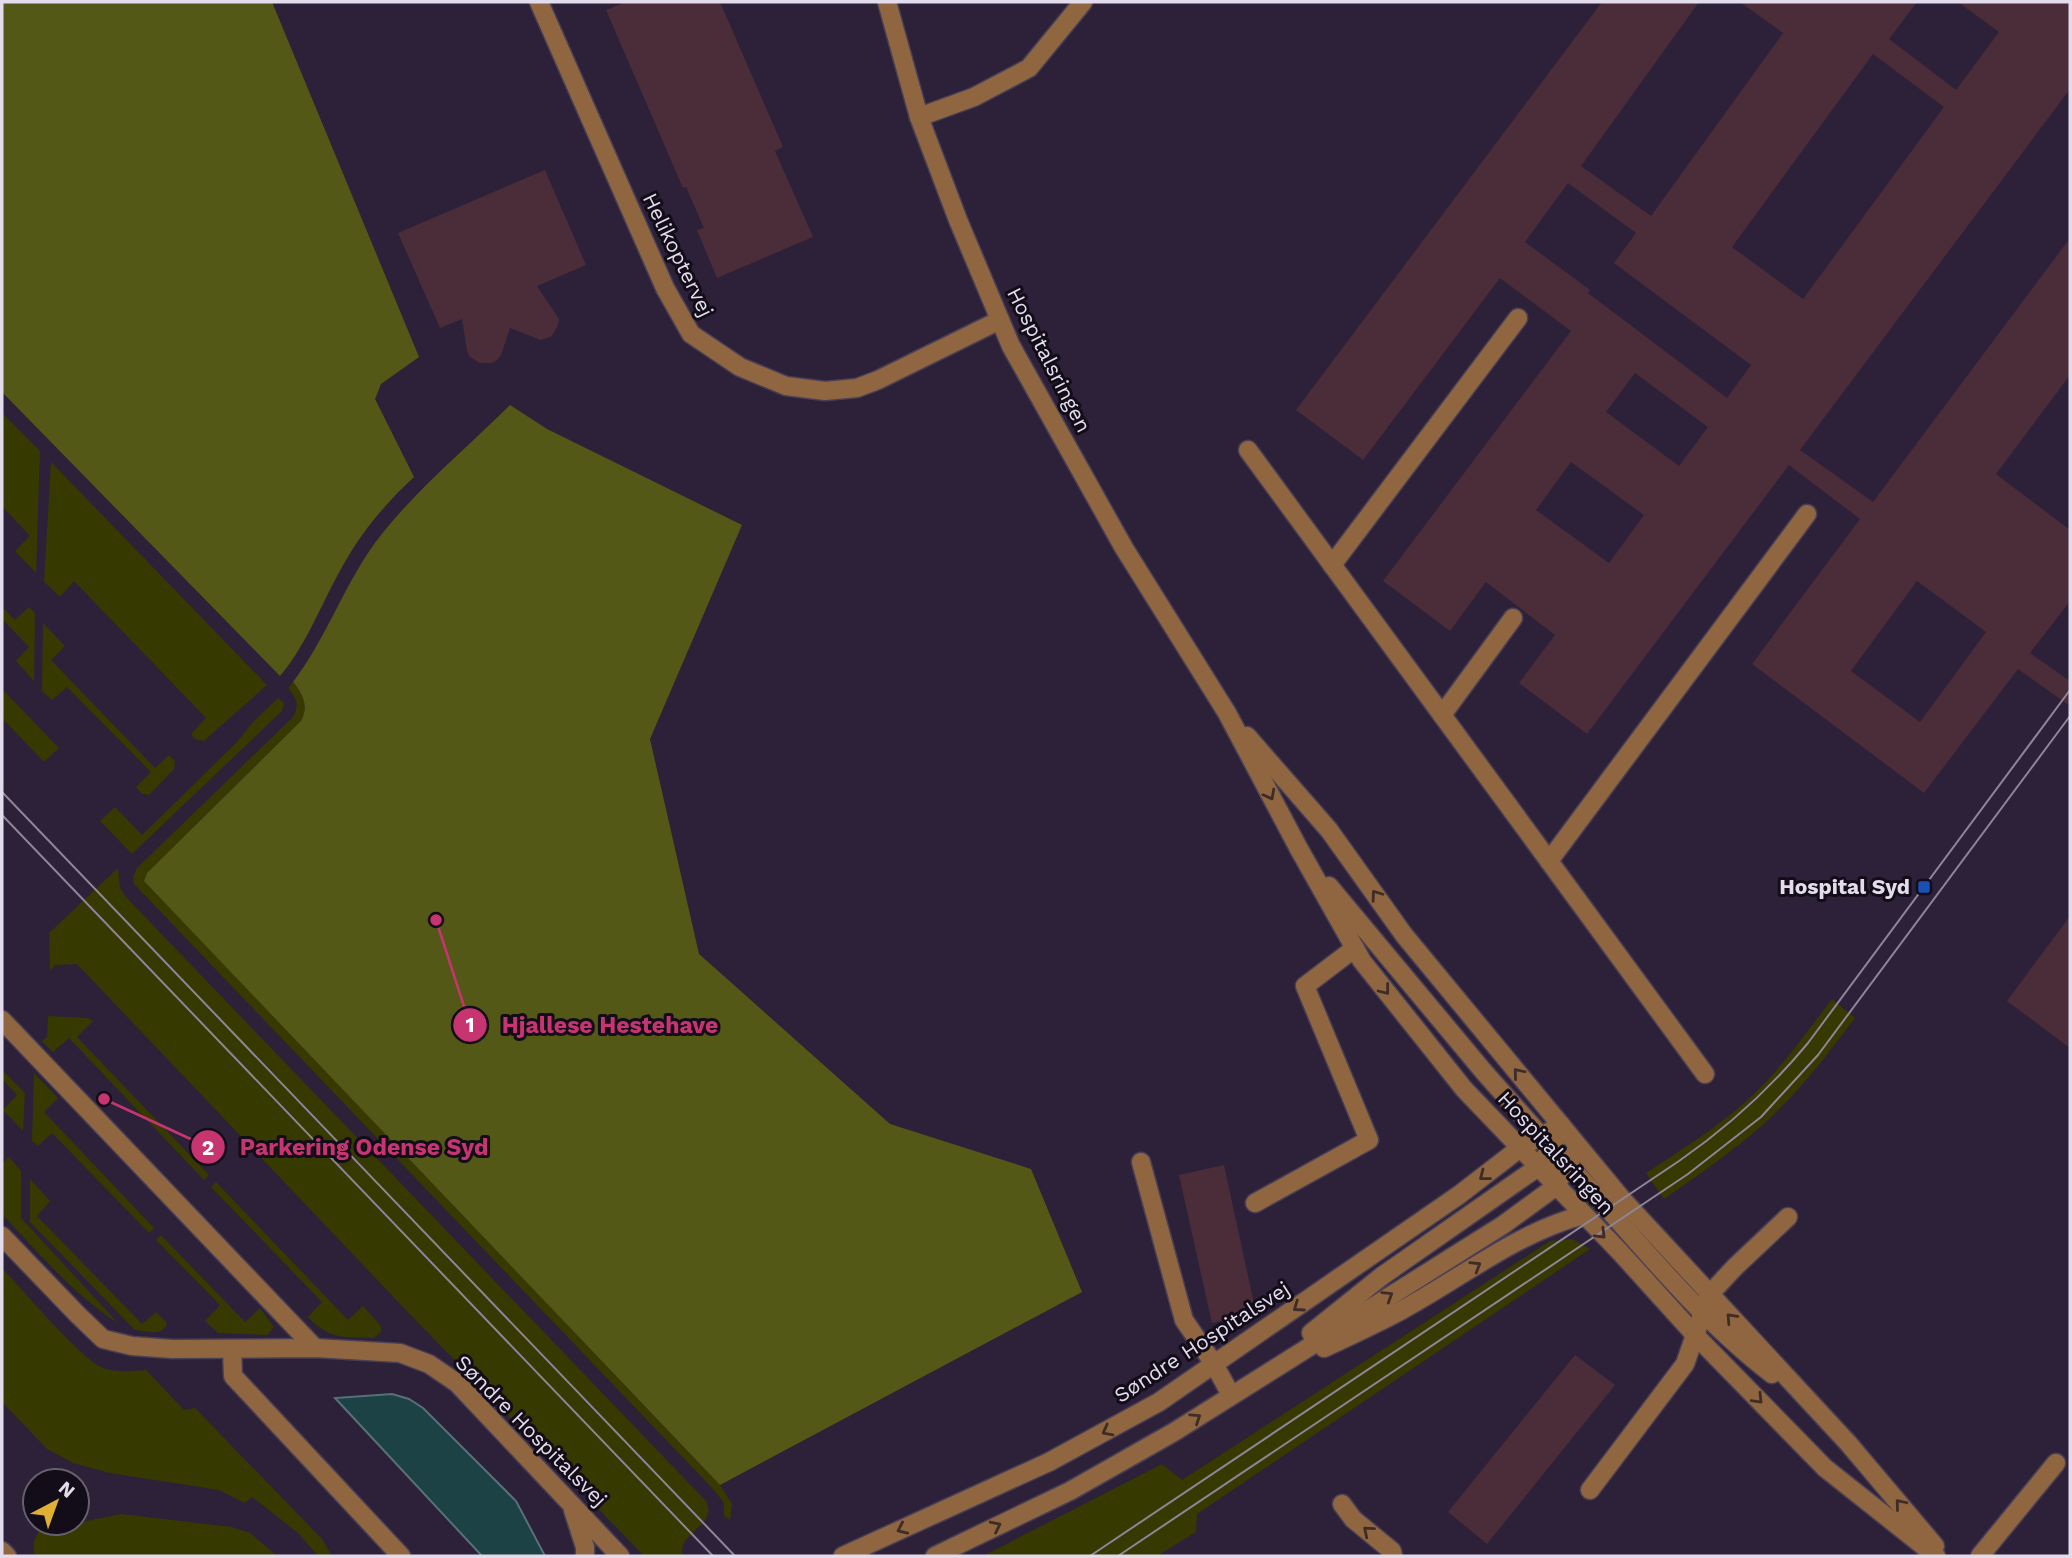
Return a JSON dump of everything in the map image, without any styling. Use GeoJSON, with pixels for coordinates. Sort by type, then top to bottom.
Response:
{"type":"FeatureCollection","features":[{"type":"Feature","properties":{"kind":"street","name":"Helikoptervej"},"geometry":{"type":"LineString","coordinates":[[539,2],[654,264],[691,334],[751,372],[786,386],[825,391],[857,388],[878,380],[1000,320]]}},
{"type":"Feature","properties":{"kind":"street","name":"Hospitalsringen"},"geometry":{"type":"LineString","coordinates":[[887,2],[919,117],[958,220],[1011,346],[1124,548],[1227,713],[1298,849],[1362,961],[1464,1090],[1520,1147],[1545,1151],[1555,1187],[1696,1336],[1825,1468],[1936,1556]]}},
{"type":"Feature","properties":{"kind":"street"},"geometry":{"type":"LineString","coordinates":[[919,117],[974,97],[1029,68],[1083,2]]}},
{"type":"Feature","properties":{"kind":"street"},"geometry":{"type":"LineString","coordinates":[[1332,565],[1518,318]]}},
{"type":"Feature","properties":{"kind":"street"},"geometry":{"type":"LineString","coordinates":[[1248,450],[1705,1074]]}},
{"type":"Feature","properties":{"kind":"street"},"geometry":{"type":"LineString","coordinates":[[1549,861],[1807,514]]}},
{"type":"Feature","properties":{"kind":"street"},"geometry":{"type":"LineString","coordinates":[[1442,715],[1513,618]]}},
{"type":"Feature","properties":{"kind":"street","name":"Hospitalsringen"},"geometry":{"type":"LineString","coordinates":[[1227,713],[1329,830],[1404,935],[1622,1199],[1816,1409],[1944,1556]]}},
{"type":"Feature","properties":{"kind":"street"},"geometry":{"type":"LineString","coordinates":[[1298,849],[1545,1151],[1577,1174],[1703,1314],[1744,1352],[1816,1409]]}},
{"type":"Feature","properties":{"kind":"street"},"geometry":{"type":"LineString","coordinates":[[1255,1203],[1369,1140],[1305,986],[1354,948]]}},
{"type":"Feature","properties":{"kind":"street"},"geometry":{"type":"LineString","coordinates":[[2,1020],[315,1348]]}},
{"type":"Feature","properties":{"kind":"street","name":"Søndre Hospitalsvej"},"geometry":{"type":"LineString","coordinates":[[843,1556],[1049,1462],[1159,1402],[1460,1195],[1520,1147],[1545,1151],[1561,1125]]}},
{"type":"Feature","properties":{"kind":"street"},"geometry":{"type":"LineString","coordinates":[[1237,1391],[1545,1151],[1578,1147]]}},
{"type":"Feature","properties":{"kind":"street"},"geometry":{"type":"LineString","coordinates":[[935,1556],[1070,1490],[1174,1432],[1503,1225],[1555,1187],[1578,1147]]}},
{"type":"Feature","properties":{"kind":"street"},"geometry":{"type":"LineString","coordinates":[[1141,1162],[1184,1320],[1214,1364],[1237,1391]]}},
{"type":"Feature","properties":{"kind":"street"},"geometry":{"type":"LineString","coordinates":[[1237,1391],[1401,1311],[1545,1227],[1583,1215]]}},
{"type":"Feature","properties":{"kind":"street"},"geometry":{"type":"LineString","coordinates":[[1590,1490],[1685,1364],[1709,1295],[1787,1217]]}},
{"type":"Feature","properties":{"kind":"street","name":"Søndre Hospitalsvej"},"geometry":{"type":"LineString","coordinates":[[2,1236],[103,1339],[132,1346],[315,1348],[400,1353],[429,1363],[457,1383],[620,1556]]}},
{"type":"Feature","properties":{"kind":"street"},"geometry":{"type":"LineString","coordinates":[[232,1349],[233,1376],[401,1556]]}},
{"type":"Feature","properties":{"kind":"street"},"geometry":{"type":"LineString","coordinates":[[1980,1556],[2056,1463]]}},
{"type":"Feature","properties":{"kind":"street"},"geometry":{"type":"LineString","coordinates":[[570,1504],[585,1547],[585,1556]]}},
{"type":"Feature","properties":{"kind":"street"},"geometry":{"type":"LineString","coordinates":[[1342,1504],[1353,1519],[1392,1551],[1393,1556]]}},
{"type":"Feature","properties":{"kind":"street"},"geometry":{"type":"LineString","coordinates":[[2,1551],[7,1556]]}},
{"type":"Feature","properties":{"kind":"shaded area"},"geometry":{"type":"Polygon","coordinates":[[[2,413],[40,451],[36,573],[15,551],[30,536],[2,506],[2,413]]]}},
{"type":"Feature","properties":{"kind":"shaded area"},"geometry":{"type":"Polygon","coordinates":[[[51,462],[267,685],[204,741],[196,740],[191,734],[206,718],[74,581],[60,597],[44,582],[51,462]]]}},
{"type":"Feature","properties":{"kind":"shaded area"},"geometry":{"type":"Polygon","coordinates":[[[2,607],[15,620],[29,607],[35,613],[34,681],[16,661],[29,647],[2,619],[2,607]]]}},
{"type":"Feature","properties":{"kind":"shaded area"},"geometry":{"type":"Polygon","coordinates":[[[43,623],[65,646],[51,660],[155,768],[169,755],[175,761],[174,769],[149,795],[142,794],[136,787],[151,772],[67,687],[52,700],[42,691],[43,623]]]}},
{"type":"Feature","properties":{"kind":"shaded area"},"geometry":{"type":"Polygon","coordinates":[[[293,682],[304,700],[305,710],[301,721],[147,873],[145,881],[720,1485],[732,1504],[730,1520],[724,1516],[724,1503],[714,1490],[134,884],[133,877],[137,868],[292,718],[296,703],[288,688],[293,682]]]}},
{"type":"Feature","properties":{"kind":"shaded area"},"geometry":{"type":"Polygon","coordinates":[[[2,689],[59,748],[44,762],[2,718],[2,689]]]}},
{"type":"Feature","properties":{"kind":"shaded area"},"geometry":{"type":"Polygon","coordinates":[[[278,698],[284,703],[282,711],[132,854],[100,821],[115,807],[142,835],[278,698]]]}},
{"type":"Feature","properties":{"kind":"shaded area"},"geometry":{"type":"Polygon","coordinates":[[[118,868],[120,888],[125,896],[706,1501],[707,1517],[685,1541],[683,1556],[644,1556],[77,964],[55,965],[50,971],[49,933],[118,868]]]}},
{"type":"Feature","properties":{"kind":"shaded area"},"geometry":{"type":"Polygon","coordinates":[[[1832,999],[1855,1018],[1807,1079],[1776,1113],[1664,1199],[1646,1173],[1717,1125],[1756,1092],[1786,1059],[1832,999]]]}},
{"type":"Feature","properties":{"kind":"shaded area"},"geometry":{"type":"Polygon","coordinates":[[[48,1016],[88,1018],[93,1021],[77,1037],[209,1175],[204,1180],[69,1038],[53,1052],[42,1041],[47,1037],[48,1016]]]}},
{"type":"Feature","properties":{"kind":"shaded area"},"geometry":{"type":"Polygon","coordinates":[[[2,1070],[25,1093],[23,1131],[3,1110],[17,1095],[2,1079],[2,1070]]]}},
{"type":"Feature","properties":{"kind":"shaded area"},"geometry":{"type":"Polygon","coordinates":[[[34,1073],[58,1098],[44,1112],[154,1228],[149,1233],[52,1133],[38,1146],[32,1141],[34,1073]]]}},
{"type":"Feature","properties":{"kind":"shaded area"},"geometry":{"type":"Polygon","coordinates":[[[9,1157],[21,1171],[21,1218],[118,1323],[72,1286],[2,1214],[2,1164],[9,1157]]]}},
{"type":"Feature","properties":{"kind":"shaded area"},"geometry":{"type":"Polygon","coordinates":[[[30,1179],[50,1201],[37,1216],[142,1324],[156,1312],[167,1323],[162,1330],[135,1330],[30,1222],[30,1179]]]}},
{"type":"Feature","properties":{"kind":"shaded area"},"geometry":{"type":"Polygon","coordinates":[[[216,1182],[348,1320],[363,1306],[381,1326],[381,1332],[374,1338],[338,1336],[323,1330],[308,1317],[322,1302],[211,1187],[216,1182]]]}},
{"type":"Feature","properties":{"kind":"shaded area"},"geometry":{"type":"Polygon","coordinates":[[[161,1235],[245,1322],[260,1308],[274,1327],[267,1335],[218,1333],[205,1321],[220,1305],[156,1240],[161,1235]]]}},
{"type":"Feature","properties":{"kind":"shaded area"},"geometry":{"type":"Polygon","coordinates":[[[1572,1239],[1590,1249],[1197,1514],[1196,1532],[1157,1556],[983,1556],[1162,1464],[1182,1480],[1550,1241],[1572,1239]]]}},
{"type":"Feature","properties":{"kind":"shaded area"},"geometry":{"type":"Polygon","coordinates":[[[2,1268],[93,1362],[114,1371],[146,1370],[184,1410],[195,1408],[322,1539],[332,1556],[318,1556],[298,1533],[252,1497],[245,1503],[219,1490],[110,1473],[73,1463],[47,1449],[2,1402],[2,1268]]]}},
{"type":"Feature","properties":{"kind":"shaded area"},"geometry":{"type":"Polygon","coordinates":[[[392,1394],[409,1399],[423,1408],[516,1501],[545,1556],[482,1556],[335,1398],[392,1394]]]}},
{"type":"Feature","properties":{"kind":"shaded area"},"geometry":{"type":"Polygon","coordinates":[[[121,1514],[232,1527],[250,1533],[277,1556],[35,1556],[36,1537],[91,1537],[91,1520],[121,1514]]]}},
{"type":"Feature","properties":{"kind":"green space"},"geometry":{"type":"Polygon","coordinates":[[[2,2],[272,2],[419,357],[381,384],[375,399],[414,477],[385,506],[352,550],[299,649],[280,676],[2,392],[2,2]]]}},
{"type":"Feature","properties":{"kind":"green space"},"geometry":{"type":"Polygon","coordinates":[[[510,405],[547,429],[742,525],[650,739],[699,954],[890,1124],[1031,1169],[1082,1292],[720,1485],[144,881],[147,873],[301,721],[305,710],[304,700],[293,682],[375,543],[440,472],[510,405]]]}},
{"type":"Feature","properties":{"kind":"building"},"geometry":{"type":"Polygon","coordinates":[[[626,2],[720,2],[783,147],[775,151],[813,237],[717,278],[697,230],[704,228],[686,187],[683,188],[606,10],[626,2]]]}},
{"type":"Feature","properties":{"kind":"building"},"geometry":{"type":"Polygon","coordinates":[[[1602,2],[1699,2],[1581,166],[1651,216],[1783,33],[1740,2],[1917,2],[1889,39],[1956,90],[1999,32],[1958,2],[2070,2],[2070,89],[1800,450],[1873,502],[2070,238],[2070,375],[1996,474],[2070,530],[2070,601],[2030,653],[2070,681],[2070,706],[2018,669],[1924,793],[1752,664],[1860,519],[1789,465],[1587,734],[1519,683],[1555,635],[1486,582],[1450,631],[1383,581],[1571,331],[1500,278],[1363,460],[1296,410],[1602,2]],[[1873,54],[1732,247],[1803,299],[1944,107],[1873,54]],[[1568,183],[1525,242],[1727,398],[1751,365],[1614,263],[1636,233],[1568,183]],[[1635,373],[1606,412],[1679,466],[1708,427],[1635,373]],[[1571,462],[1536,510],[1609,563],[1644,515],[1571,462]],[[1917,581],[1851,671],[1920,722],[1986,632],[1917,581]]]}},
{"type":"Feature","properties":{"kind":"building"},"geometry":{"type":"Polygon","coordinates":[[[545,170],[586,265],[537,286],[559,319],[552,336],[541,340],[510,328],[497,360],[492,363],[479,363],[469,356],[467,351],[462,319],[440,328],[398,233],[545,170]]]}},
{"type":"Feature","properties":{"kind":"building"},"geometry":{"type":"Polygon","coordinates":[[[2070,916],[2070,1048],[2007,1001],[2070,916]]]}},
{"type":"Feature","properties":{"kind":"building"},"geometry":{"type":"Polygon","coordinates":[[[1224,1165],[1256,1313],[1212,1323],[1179,1175],[1224,1165]]]}},
{"type":"Feature","properties":{"kind":"building"},"geometry":{"type":"Polygon","coordinates":[[[1575,1355],[1615,1385],[1487,1544],[1448,1512],[1575,1355]]]}},
{"type":"Feature","properties":{"kind":"tram line"},"geometry":{"type":"LineString","coordinates":[[1090,1556],[1679,1161],[1748,1106],[1808,1043],[2070,690]]}},
{"type":"Feature","properties":{"kind":"tram line"},"geometry":{"type":"LineString","coordinates":[[1118,1556],[1688,1174],[1761,1117],[1818,1055],[2070,716]]}},
{"type":"Feature","properties":{"kind":"tram line"},"geometry":{"type":"LineString","coordinates":[[2,792],[735,1556]]}},
{"type":"Feature","properties":{"kind":"tram line"},"geometry":{"type":"LineString","coordinates":[[2,815],[713,1556]]}},
{"type":"Feature","properties":{"kind":"place","name":"Hospital Syd"},"geometry":{"type":"Point","coordinates":[1924,887]}},
{"type":"Feature","properties":{"kind":"place","name":"Hjallese Hestehave"},"geometry":{"type":"Point","coordinates":[436,920]}},
{"type":"Feature","properties":{"kind":"place","name":"Parkering Odense Syd"},"geometry":{"type":"Point","coordinates":[104,1099]}}]}
